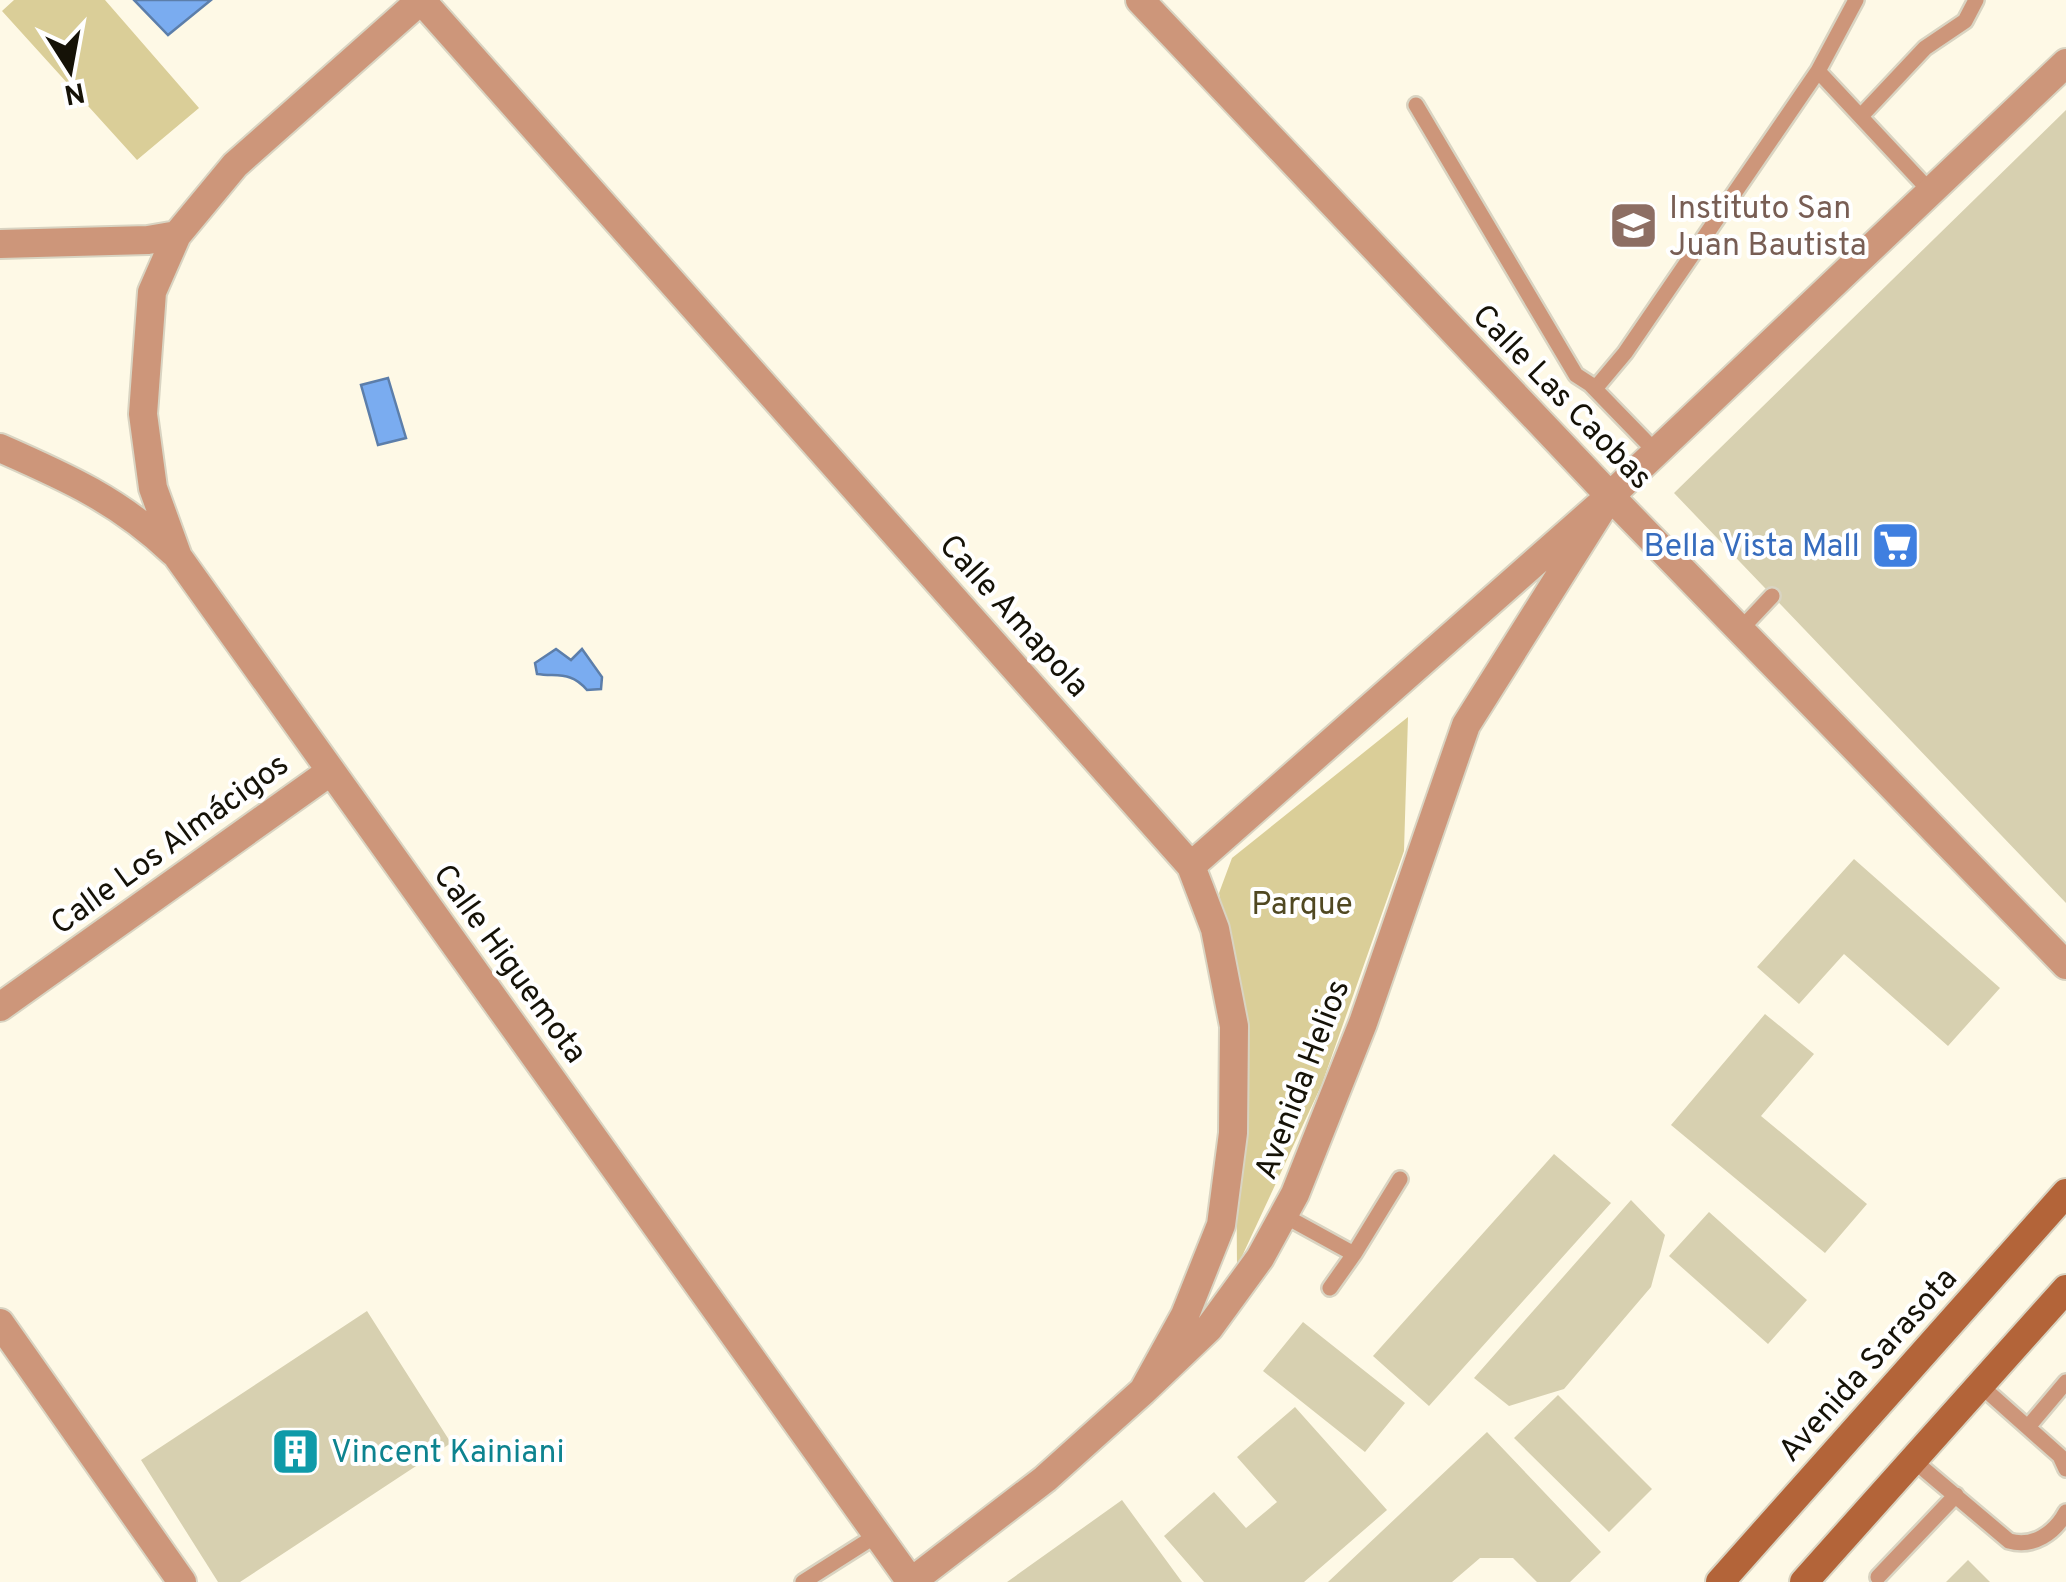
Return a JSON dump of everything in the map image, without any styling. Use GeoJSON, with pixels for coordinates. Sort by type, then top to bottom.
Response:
{"type":"FeatureCollection","features":[{"type":"Feature","properties":{"kind":"main road","name":"Avenida Sarasota"},"geometry":{"type":"LineString","coordinates":[[1720,1582],[2066,1193]]}},
{"type":"Feature","properties":{"kind":"main road"},"geometry":{"type":"LineString","coordinates":[[1804,1582],[2066,1290]]}},
{"type":"Feature","properties":{"kind":"street","name":"Calle Higuemota"},"geometry":{"type":"LineString","coordinates":[[422,0],[235,164],[177,235],[152,292],[146,350],[143,414],[152,488],[178,557],[911,1582]]}},
{"type":"Feature","properties":{"kind":"street","name":"Calle Amapola"},"geometry":{"type":"LineString","coordinates":[[422,0],[1192,866],[1215,929],[1234,1026],[1233,1133],[1221,1225],[1185,1315],[1143,1390]]}},
{"type":"Feature","properties":{"kind":"street","name":"Calle Las Caobas"},"geometry":{"type":"LineString","coordinates":[[1140,0],[1610,496],[2066,964]]}},
{"type":"Feature","properties":{"kind":"street","name":"Avenida Helios"},"geometry":{"type":"LineString","coordinates":[[1192,866],[1610,496],[2066,62]]}},
{"type":"Feature","properties":{"kind":"street"},"geometry":{"type":"LineString","coordinates":[[0,244],[148,240],[177,235]]}},
{"type":"Feature","properties":{"kind":"street"},"geometry":{"type":"LineString","coordinates":[[0,448],[102,496],[141,521],[178,557]]}},
{"type":"Feature","properties":{"kind":"street","name":"Avenida Helios"},"geometry":{"type":"LineString","coordinates":[[911,1582],[1045,1479],[1210,1328],[1260,1258],[1295,1194],[1363,1023],[1466,726],[1610,496]]}},
{"type":"Feature","properties":{"kind":"street","name":"Calle Los Almácigos"},"geometry":{"type":"LineString","coordinates":[[0,1008],[330,770]]}},
{"type":"Feature","properties":{"kind":"street"},"geometry":{"type":"LineString","coordinates":[[0,1323],[182,1582]]}},
{"type":"Feature","properties":{"kind":"lane"},"geometry":{"type":"LineString","coordinates":[[1591,385],[1600,384],[1625,353],[1818,71],[1856,0]]}},
{"type":"Feature","properties":{"kind":"lane"},"geometry":{"type":"LineString","coordinates":[[1860,116],[1925,48],[1965,21],[1976,0]]}},
{"type":"Feature","properties":{"kind":"lane"},"geometry":{"type":"LineString","coordinates":[[1818,71],[1930,192]]}},
{"type":"Feature","properties":{"kind":"lane"},"geometry":{"type":"LineString","coordinates":[[1416,105],[1576,375],[1591,385],[1656,452]]}},
{"type":"Feature","properties":{"kind":"lane"},"geometry":{"type":"LineString","coordinates":[[1740,630],[1772,596]]}},
{"type":"Feature","properties":{"kind":"lane"},"geometry":{"type":"LineString","coordinates":[[1330,1288],[1400,1179]]}},
{"type":"Feature","properties":{"kind":"lane"},"geometry":{"type":"LineString","coordinates":[[1283,1215],[1354,1254]]}},
{"type":"Feature","properties":{"kind":"lane"},"geometry":{"type":"LineString","coordinates":[[2028,1428],[2066,1382]]}},
{"type":"Feature","properties":{"kind":"lane"},"geometry":{"type":"LineString","coordinates":[[1980,1385],[2060,1456],[2066,1469]]}},
{"type":"Feature","properties":{"kind":"lane"},"geometry":{"type":"LineString","coordinates":[[1913,1460],[2009,1541],[2020,1544],[2042,1538],[2060,1524],[2066,1512]]}},
{"type":"Feature","properties":{"kind":"lane"},"geometry":{"type":"LineString","coordinates":[[1878,1577],[1956,1495]]}},
{"type":"Feature","properties":{"kind":"lane"},"geometry":{"type":"LineString","coordinates":[[803,1582],[877,1536]]}},
{"type":"Feature","properties":{"kind":"green space"},"geometry":{"type":"Polygon","coordinates":[[[14,0],[105,0],[199,108],[137,160],[2,11],[14,0]]]}},
{"type":"Feature","properties":{"kind":"green space","name":"Parque"},"geometry":{"type":"Polygon","coordinates":[[[1408,717],[1404,851],[1322,1084],[1237,1267],[1235,975],[1219,893],[1232,858],[1408,717]]]}},
{"type":"Feature","properties":{"kind":"water"},"geometry":{"type":"Polygon","coordinates":[[[134,0],[211,0],[168,35],[134,0]]]}},
{"type":"Feature","properties":{"kind":"water"},"geometry":{"type":"Polygon","coordinates":[[[388,378],[406,438],[378,445],[361,385],[388,378]]]}},
{"type":"Feature","properties":{"kind":"water"},"geometry":{"type":"Polygon","coordinates":[[[556,649],[571,660],[582,649],[602,677],[601,689],[587,690],[564,676],[537,674],[535,663],[556,649]]]}},
{"type":"Feature","properties":{"kind":"building","name":"Bella Vista Mall"},"geometry":{"type":"Polygon","coordinates":[[[2066,110],[2066,903],[1674,493],[2066,110]]]}},
{"type":"Feature","properties":{"kind":"building"},"geometry":{"type":"Polygon","coordinates":[[[1854,859],[2000,988],[1948,1046],[1844,954],[1799,1004],[1757,967],[1854,859]]]}},
{"type":"Feature","properties":{"kind":"building"},"geometry":{"type":"Polygon","coordinates":[[[1765,1014],[1814,1054],[1761,1116],[1867,1204],[1825,1253],[1671,1125],[1765,1014]]]}},
{"type":"Feature","properties":{"kind":"building"},"geometry":{"type":"Polygon","coordinates":[[[1554,1154],[1611,1203],[1429,1406],[1373,1356],[1554,1154]]]}},
{"type":"Feature","properties":{"kind":"building"},"geometry":{"type":"Polygon","coordinates":[[[1631,1200],[1665,1235],[1651,1287],[1564,1389],[1509,1406],[1474,1378],[1631,1200]]]}},
{"type":"Feature","properties":{"kind":"building"},"geometry":{"type":"Polygon","coordinates":[[[1709,1212],[1807,1300],[1768,1344],[1669,1256],[1709,1212]]]}},
{"type":"Feature","properties":{"kind":"building","name":"Vincent Kainiani"},"geometry":{"type":"Polygon","coordinates":[[[367,1311],[451,1443],[240,1582],[218,1582],[141,1460],[367,1311]]]}},
{"type":"Feature","properties":{"kind":"building"},"geometry":{"type":"Polygon","coordinates":[[[1303,1322],[1405,1403],[1365,1452],[1263,1371],[1303,1322]]]}},
{"type":"Feature","properties":{"kind":"building"},"geometry":{"type":"Polygon","coordinates":[[[1558,1395],[1652,1489],[1609,1532],[1514,1438],[1558,1395]]]}},
{"type":"Feature","properties":{"kind":"building"},"geometry":{"type":"Polygon","coordinates":[[[1295,1407],[1387,1510],[1304,1582],[1204,1582],[1164,1536],[1214,1492],[1246,1528],[1277,1502],[1237,1457],[1295,1407]]]}},
{"type":"Feature","properties":{"kind":"building"},"geometry":{"type":"Polygon","coordinates":[[[1487,1432],[1601,1552],[1570,1582],[1537,1582],[1513,1558],[1480,1558],[1452,1582],[1328,1582],[1487,1432]]]}},
{"type":"Feature","properties":{"kind":"building"},"geometry":{"type":"Polygon","coordinates":[[[1122,1500],[1182,1582],[1007,1582],[1122,1500]]]}},
{"type":"Feature","properties":{"kind":"building"},"geometry":{"type":"Polygon","coordinates":[[[1968,1560],[1990,1582],[1946,1582],[1968,1560]]]}},
{"type":"Feature","properties":{"kind":"place","name":"Instituto San Juan Bautista"},"geometry":{"type":"Point","coordinates":[1634,225]}},
{"type":"Feature","properties":{"kind":"place","name":"Bella Vista Mall"},"geometry":{"type":"Point","coordinates":[1895,545]}},
{"type":"Feature","properties":{"kind":"place","name":"Vincent Kainiani"},"geometry":{"type":"Point","coordinates":[296,1451]}}]}
